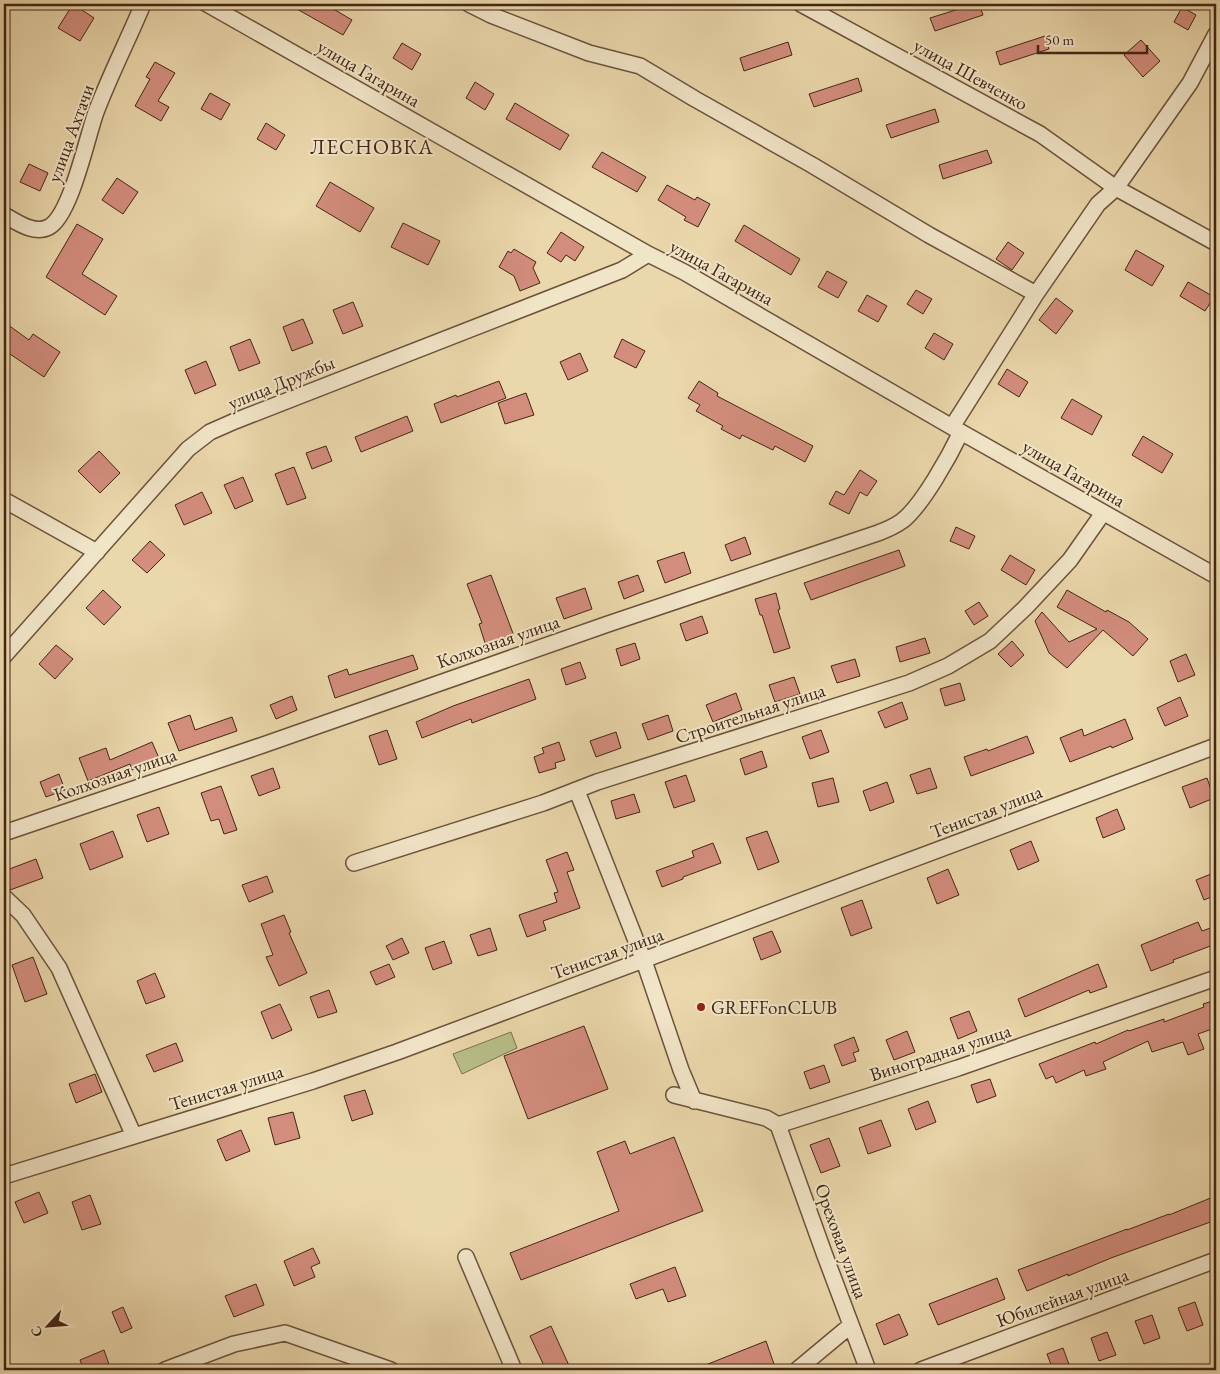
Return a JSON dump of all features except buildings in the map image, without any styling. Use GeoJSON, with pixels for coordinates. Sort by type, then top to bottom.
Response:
{"type":"FeatureCollection","features":[{"type":"Feature","properties":{"kind":"street","name":"улица Ахтачи"},"geometry":{"type":"LineString","coordinates":[[4,215],[23,226],[38,230],[49,228],[58,220],[75,181],[96,112],[144,4]]}},
{"type":"Feature","properties":{"kind":"street","name":"улица Гагарина"},"geometry":{"type":"LineString","coordinates":[[207,4],[648,254],[684,272],[1216,576]]}},
{"type":"Feature","properties":{"kind":"street"},"geometry":{"type":"LineString","coordinates":[[469,4],[491,15],[589,53],[640,66],[928,234],[1036,294]]}},
{"type":"Feature","properties":{"kind":"street","name":"улица Шевченко"},"geometry":{"type":"LineString","coordinates":[[801,4],[1040,134],[1116,188],[1216,243]]}},
{"type":"Feature","properties":{"kind":"street","name":"Колхозная улица"},"geometry":{"type":"LineString","coordinates":[[4,833],[263,745],[608,624],[878,534],[901,522],[915,510],[952,449],[956,429],[1036,294],[1098,204],[1116,188],[1190,83],[1216,34]]}},
{"type":"Feature","properties":{"kind":"street","name":"улица Дружбы"},"geometry":{"type":"LineString","coordinates":[[4,656],[188,449],[210,432],[622,270],[648,254]]}},
{"type":"Feature","properties":{"kind":"street"},"geometry":{"type":"LineString","coordinates":[[4,500],[97,552]]}},
{"type":"Feature","properties":{"kind":"street","name":"Строительная улица"},"geometry":{"type":"LineString","coordinates":[[354,863],[543,803],[597,782],[909,683],[948,666],[990,641],[1026,608],[1070,560],[1103,513]]}},
{"type":"Feature","properties":{"kind":"street","name":"Тенистая улица"},"geometry":{"type":"LineString","coordinates":[[4,1176],[313,1081],[397,1052],[1216,746]]}},
{"type":"Feature","properties":{"kind":"street"},"geometry":{"type":"LineString","coordinates":[[577,791],[644,961],[681,1070],[694,1101]]}},
{"type":"Feature","properties":{"kind":"street"},"geometry":{"type":"LineString","coordinates":[[4,897],[23,915],[59,968],[134,1136]]}},
{"type":"Feature","properties":{"kind":"street","name":"Виноградная улица"},"geometry":{"type":"LineString","coordinates":[[778,1125],[958,1068],[1216,978]]}},
{"type":"Feature","properties":{"kind":"street"},"geometry":{"type":"LineString","coordinates":[[674,1095],[766,1118],[778,1125]]}},
{"type":"Feature","properties":{"kind":"street","name":"Ореховая улица"},"geometry":{"type":"LineString","coordinates":[[778,1125],[868,1370]]}},
{"type":"Feature","properties":{"kind":"street"},"geometry":{"type":"LineString","coordinates":[[466,1256],[514,1370]]}},
{"type":"Feature","properties":{"kind":"street","name":"Юбилейная улица"},"geometry":{"type":"LineString","coordinates":[[921,1370],[1216,1260]]}},
{"type":"Feature","properties":{"kind":"street"},"geometry":{"type":"LineString","coordinates":[[797,1370],[851,1325]]}},
{"type":"Feature","properties":{"kind":"street"},"geometry":{"type":"LineString","coordinates":[[165,1370],[234,1344],[285,1333],[391,1370]]}},
{"type":"Feature","properties":{"kind":"green space"},"geometry":{"type":"Polygon","coordinates":[[[511,1032],[517,1048],[462,1074],[453,1054],[511,1032]]]}},
{"type":"Feature","properties":{"kind":"place","name":"GREFFonCLUB"},"geometry":{"type":"Point","coordinates":[701,1007]}},
{"type":"Feature","properties":{"kind":"district","name":"ЛЕСНОВКА"},"geometry":{"type":"Point","coordinates":[372,147]}}]}
